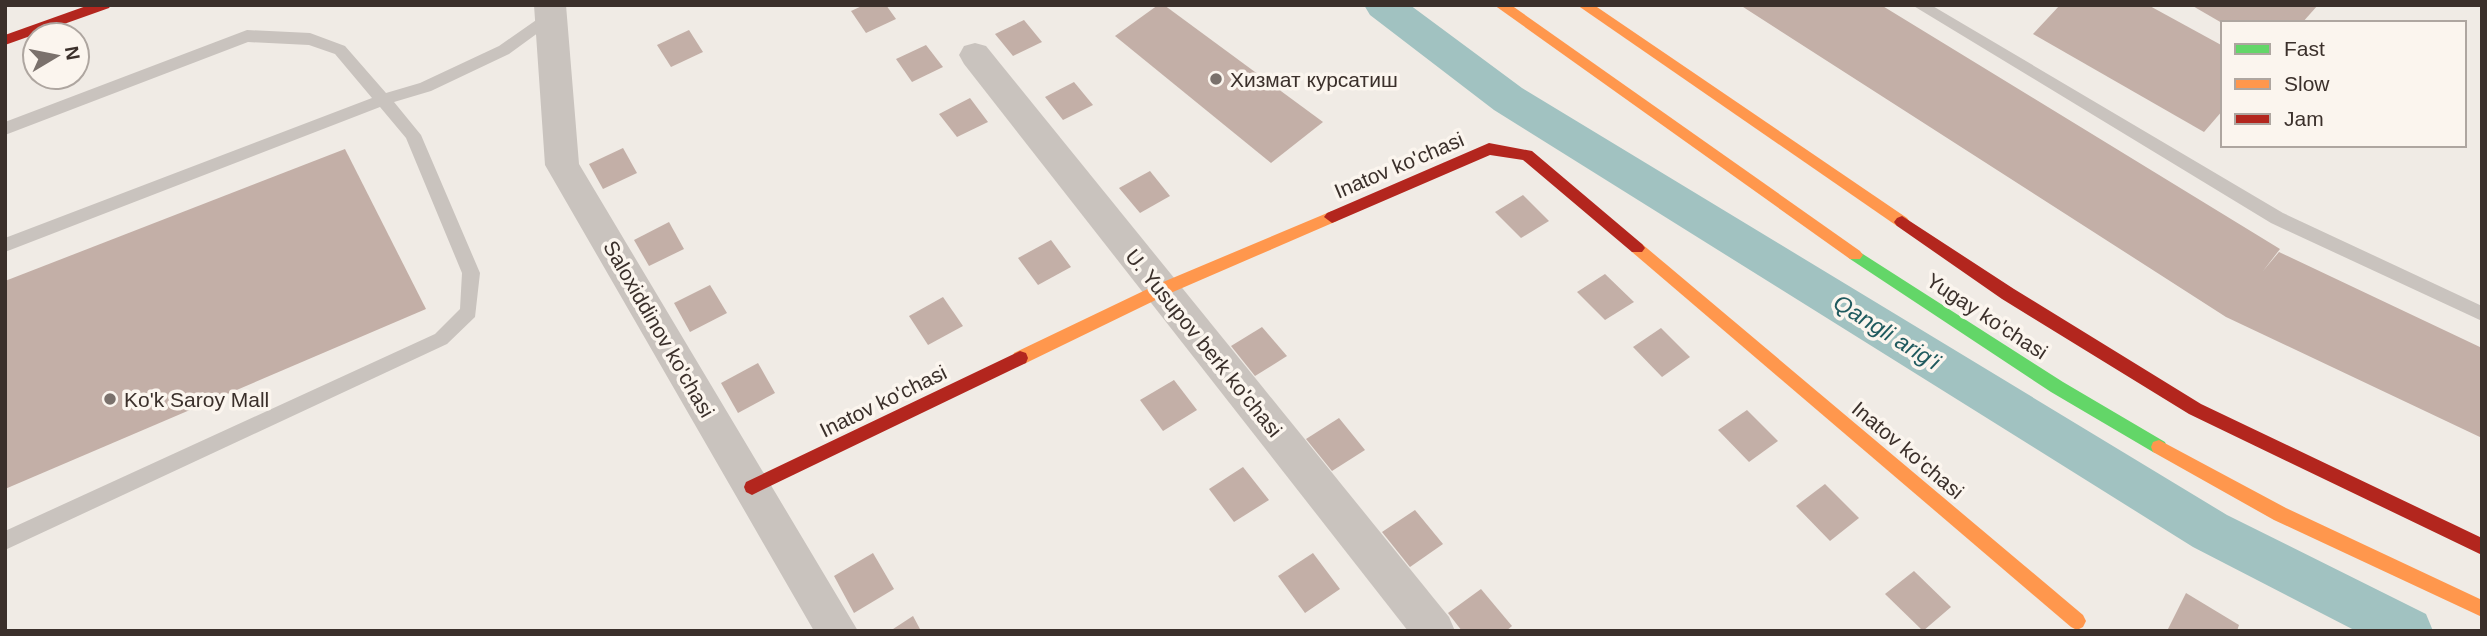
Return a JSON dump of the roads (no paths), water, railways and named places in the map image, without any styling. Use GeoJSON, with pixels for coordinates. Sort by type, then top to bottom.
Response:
{"type":"FeatureCollection","features":[{"type":"Feature","properties":{"kind":"main road"},"geometry":{"type":"LineString","coordinates":[[16,15],[13,37],[104,5]]}},
{"type":"Feature","properties":{"kind":"main road","name":"Yugay ko'chasi"},"geometry":{"type":"LineString","coordinates":[[1501,5],[1933,307],[2051,382],[2251,498],[2482,609]]}},
{"type":"Feature","properties":{"kind":"main road","name":"Yugay ko'chasi"},"geometry":{"type":"LineString","coordinates":[[1584,5],[2008,294],[2195,409],[2482,547]]}},
{"type":"Feature","properties":{"kind":"main road","name":"Inatov ko'chasi"},"geometry":{"type":"LineString","coordinates":[[752,487],[1161,290],[1489,149],[1527,155],[2077,621]]}},
{"type":"Feature","properties":{"kind":"street","name":"Saloxiddinov ko'chasi"},"geometry":{"type":"LineString","coordinates":[[551,10],[562,165],[837,631]]}},
{"type":"Feature","properties":{"kind":"street","name":"U. Yusupov berk ko'chasi"},"geometry":{"type":"LineString","coordinates":[[975,55],[1434,631]]}},
{"type":"Feature","properties":{"kind":"lane"},"geometry":{"type":"LineString","coordinates":[[1919,5],[2277,218],[2482,314]]}},
{"type":"Feature","properties":{"kind":"lane"},"geometry":{"type":"LineString","coordinates":[[5,245],[382,100],[425,87],[504,50],[551,10]]}},
{"type":"Feature","properties":{"kind":"lane"},"geometry":{"type":"LineString","coordinates":[[5,129],[247,36],[310,39],[340,50],[413,135],[471,273],[469,312],[441,339],[5,541]]}},
{"type":"Feature","properties":{"kind":"waterway","name":"Qangli arig'i"},"geometry":{"type":"LineString","coordinates":[[1383,5],[1508,99],[2210,531],[2408,631]]}},
{"type":"Feature","properties":{"kind":"place","name":"Хизмат курсатиш"},"geometry":{"type":"Point","coordinates":[1216,79]}},
{"type":"Feature","properties":{"kind":"place","name":"Ko'k Saroy Mall"},"geometry":{"type":"Point","coordinates":[110,399]}}]}
